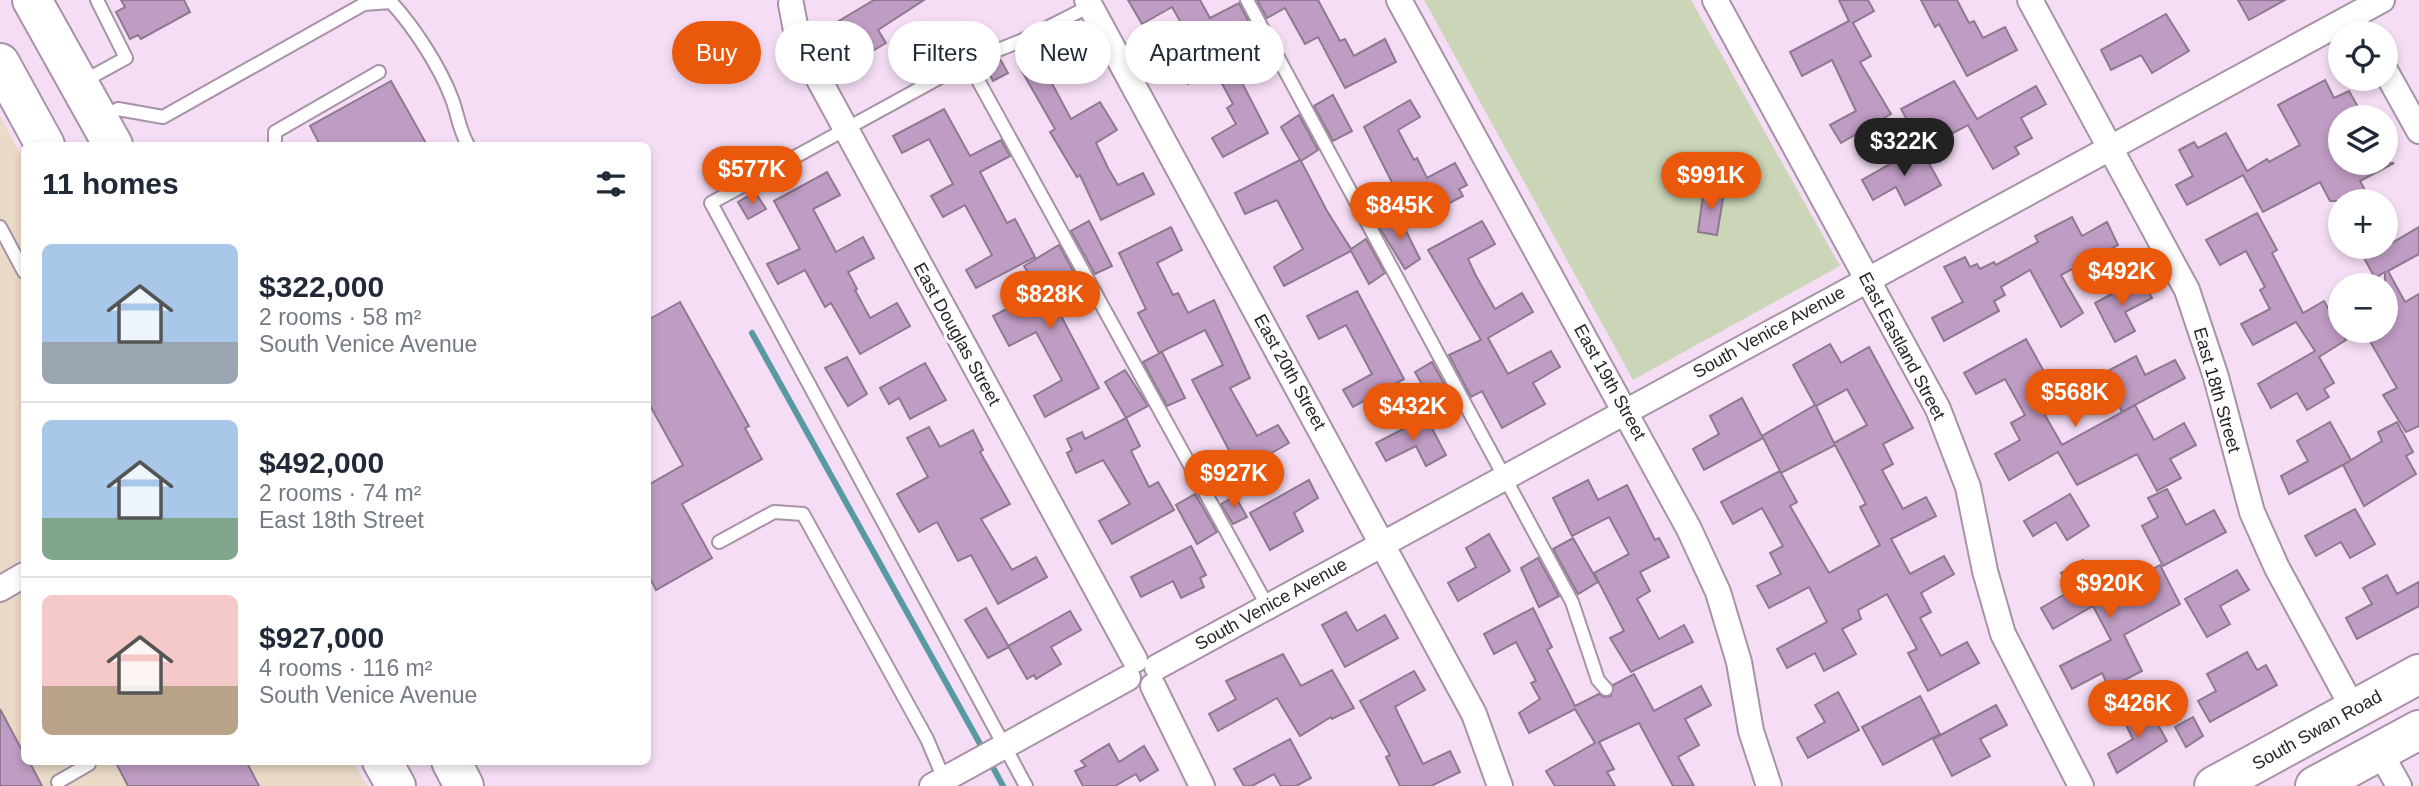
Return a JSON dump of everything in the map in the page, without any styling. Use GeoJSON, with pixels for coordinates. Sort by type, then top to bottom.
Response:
{"type":"FeatureCollection","features":[{"type":"Feature","properties":{"kind":"main road"},"geometry":{"type":"LineString","coordinates":[[32,0],[106,132]]}},
{"type":"Feature","properties":{"kind":"main road"},"geometry":{"type":"LineString","coordinates":[[0,62],[43,142]]}},
{"type":"Feature","properties":{"kind":"main road","name":"South Swan Road"},"geometry":{"type":"LineString","coordinates":[[2214,786],[2419,674]]}},
{"type":"Feature","properties":{"kind":"main road"},"geometry":{"type":"LineString","coordinates":[[2315,786],[2419,730]]}},
{"type":"Feature","properties":{"kind":"main road"},"geometry":{"type":"LineString","coordinates":[[384,765],[396,786]]}},
{"type":"Feature","properties":{"kind":"main road"},"geometry":{"type":"LineString","coordinates":[[453,765],[464,786]]}},
{"type":"Feature","properties":{"kind":"street","name":"East 19th Street"},"geometry":{"type":"LineString","coordinates":[[1399,0],[1689,529],[1718,592],[1739,662],[1751,731],[1769,786]]}},
{"type":"Feature","properties":{"kind":"street","name":"East Eastland Street"},"geometry":{"type":"LineString","coordinates":[[1715,0],[1938,409],[1968,487],[1985,571],[2003,634],[2081,786]]}},
{"type":"Feature","properties":{"kind":"street","name":"East 18th Street"},"geometry":{"type":"LineString","coordinates":[[2030,0],[2187,290],[2216,377],[2252,512],[2277,568],[2354,710]]}},
{"type":"Feature","properties":{"kind":"street","name":"South Venice Avenue"},"geometry":{"type":"LineString","coordinates":[[938,783],[2382,0]]}},
{"type":"Feature","properties":{"kind":"street","name":"East Douglas Street"},"geometry":{"type":"LineString","coordinates":[[788,1],[798,41],[1202,786]]}},
{"type":"Feature","properties":{"kind":"street","name":"East 20th Street"},"geometry":{"type":"LineString","coordinates":[[1092,2],[1474,714],[1500,786]]}},
{"type":"Feature","properties":{"kind":"street"},"geometry":{"type":"LineString","coordinates":[[2397,91],[2419,131]]}},
{"type":"Feature","properties":{"kind":"street"},"geometry":{"type":"LineString","coordinates":[[0,589],[21,577]]}},
{"type":"Feature","properties":{"kind":"street"},"geometry":{"type":"LineString","coordinates":[[2380,752],[2399,786]]}},
{"type":"Feature","properties":{"kind":"lane"},"geometry":{"type":"LineString","coordinates":[[79,84],[126,58],[97,0]]}},
{"type":"Feature","properties":{"kind":"lane"},"geometry":{"type":"LineString","coordinates":[[1247,0],[1572,602],[1598,680],[1606,689]]}},
{"type":"Feature","properties":{"kind":"lane"},"geometry":{"type":"LineString","coordinates":[[106,132],[118,109],[163,117],[365,5],[391,2],[409,21],[452,98],[460,132],[466,142]]}},
{"type":"Feature","properties":{"kind":"lane"},"geometry":{"type":"LineString","coordinates":[[1001,49],[1023,40],[1092,2]]}},
{"type":"Feature","properties":{"kind":"lane"},"geometry":{"type":"LineString","coordinates":[[275,141],[275,132],[379,72]]}},
{"type":"Feature","properties":{"kind":"lane"},"geometry":{"type":"LineString","coordinates":[[927,84],[711,203],[1026,786]]}},
{"type":"Feature","properties":{"kind":"lane"},"geometry":{"type":"LineString","coordinates":[[980,84],[1266,605]]}},
{"type":"Feature","properties":{"kind":"lane"},"geometry":{"type":"LineString","coordinates":[[0,227],[21,266]]}},
{"type":"Feature","properties":{"kind":"lane"},"geometry":{"type":"LineString","coordinates":[[719,542],[775,512],[803,514],[927,739],[938,783]]}},
{"type":"Feature","properties":{"kind":"lane"},"geometry":{"type":"LineString","coordinates":[[58,782],[87,765]]}},
{"type":"Feature","properties":{"kind":"shaded area"},"geometry":{"type":"Polygon","coordinates":[[[0,116],[21,155],[21,765],[355,765],[367,786],[0,786],[0,116]]]}},
{"type":"Feature","properties":{"kind":"green space"},"geometry":{"type":"Polygon","coordinates":[[[1424,0],[1691,0],[1840,266],[1633,380],[1424,0]]]}},
{"type":"Feature","properties":{"kind":"building"},"geometry":{"type":"Polygon","coordinates":[[[121,0],[184,0],[190,12],[141,39],[138,35],[130,39],[116,12],[125,7],[121,0]]]}},
{"type":"Feature","properties":{"kind":"building"},"geometry":{"type":"Polygon","coordinates":[[[874,0],[924,0],[878,30],[886,43],[874,50],[874,21],[839,21],[874,0]]]}},
{"type":"Feature","properties":{"kind":"building"},"geometry":{"type":"Polygon","coordinates":[[[1128,0],[1200,0],[1210,18],[1239,3],[1248,21],[1180,21],[1172,7],[1147,21],[1140,21],[1128,0]]]}},
{"type":"Feature","properties":{"kind":"building"},"geometry":{"type":"Polygon","coordinates":[[[1257,0],[1318,0],[1340,41],[1345,39],[1354,56],[1385,39],[1396,62],[1345,88],[1318,37],[1305,44],[1285,8],[1267,18],[1257,0]]]}},
{"type":"Feature","properties":{"kind":"building"},"geometry":{"type":"Polygon","coordinates":[[[1839,0],[1868,0],[1874,11],[1853,23],[1871,56],[1860,62],[1891,114],[1841,143],[1830,125],[1856,111],[1832,60],[1802,76],[1790,52],[1849,21],[1839,0]]]}},
{"type":"Feature","properties":{"kind":"building"},"geometry":{"type":"Polygon","coordinates":[[[1921,0],[1957,0],[1969,23],[1974,21],[1983,38],[2005,27],[2017,50],[1967,76],[1939,24],[1935,27],[1921,0]]]}},
{"type":"Feature","properties":{"kind":"building"},"geometry":{"type":"Polygon","coordinates":[[[2238,0],[2285,0],[2249,20],[2238,0]]]}},
{"type":"Feature","properties":{"kind":"building"},"geometry":{"type":"Polygon","coordinates":[[[2166,14],[2189,51],[2152,73],[2141,55],[2111,70],[2101,50],[2166,14]]]}},
{"type":"Feature","properties":{"kind":"building"},"geometry":{"type":"Polygon","coordinates":[[[1001,61],[1008,73],[1001,77],[1001,61]]]}},
{"type":"Feature","properties":{"kind":"building"},"geometry":{"type":"Polygon","coordinates":[[[2325,80],[2328,91],[2334,98],[2349,91],[2357,105],[2328,105],[2328,175],[2371,175],[2360,181],[2364,189],[2328,189],[2328,197],[2320,182],[2263,212],[2243,175],[2187,205],[2176,185],[2193,176],[2179,150],[2194,142],[2198,148],[2226,133],[2247,171],[2300,145],[2278,105],[2325,80]]]}},
{"type":"Feature","properties":{"kind":"building"},"geometry":{"type":"Polygon","coordinates":[[[391,81],[425,142],[318,142],[310,126],[391,81]]]}},
{"type":"Feature","properties":{"kind":"building"},"geometry":{"type":"Polygon","coordinates":[[[1954,81],[1977,119],[2036,86],[2046,104],[2021,118],[2032,138],[2015,147],[2019,154],[1993,169],[1968,125],[1923,149],[1901,109],[1954,81]]]}},
{"type":"Feature","properties":{"kind":"building"},"geometry":{"type":"Polygon","coordinates":[[[1029,84],[1052,84],[1071,119],[1100,102],[1117,130],[1096,143],[1108,168],[1118,185],[1143,173],[1154,194],[1101,220],[1080,175],[1077,177],[1050,132],[1055,129],[1029,84]]]}},
{"type":"Feature","properties":{"kind":"building"},"geometry":{"type":"Polygon","coordinates":[[[1222,84],[1243,84],[1268,133],[1223,157],[1212,138],[1236,124],[1227,108],[1233,104],[1222,84]]]}},
{"type":"Feature","properties":{"kind":"building"},"geometry":{"type":"Polygon","coordinates":[[[1333,95],[1352,131],[1333,141],[1314,106],[1333,95]]]}},
{"type":"Feature","properties":{"kind":"building"},"geometry":{"type":"Polygon","coordinates":[[[1410,100],[1420,117],[1398,130],[1414,160],[1417,158],[1427,178],[1455,163],[1467,185],[1459,189],[1463,196],[1438,209],[1435,204],[1410,218],[1364,127],[1410,100]]]}},
{"type":"Feature","properties":{"kind":"building"},"geometry":{"type":"Polygon","coordinates":[[[944,109],[970,156],[1001,140],[1010,156],[980,172],[1007,223],[1015,219],[1035,257],[976,288],[966,270],[992,255],[965,205],[943,217],[931,196],[953,184],[929,139],[902,153],[893,136],[944,109]]]}},
{"type":"Feature","properties":{"kind":"building"},"geometry":{"type":"Polygon","coordinates":[[[1299,115],[1318,150],[1301,161],[1327,211],[1351,249],[1366,239],[1385,273],[1369,284],[1351,251],[1284,286],[1274,267],[1303,249],[1277,200],[1245,214],[1235,193],[1300,160],[1281,127],[1299,115]]]}},
{"type":"Feature","properties":{"kind":"building"},"geometry":{"type":"Polygon","coordinates":[[[1920,147],[1941,185],[1905,205],[1896,187],[1873,200],[1862,180],[1920,147]]]}},
{"type":"Feature","properties":{"kind":"building"},"geometry":{"type":"Polygon","coordinates":[[[827,172],[840,195],[813,209],[836,252],[863,237],[874,258],[848,272],[870,318],[897,303],[910,326],[860,354],[831,303],[825,307],[805,270],[778,284],[767,264],[800,249],[774,201],[827,172]]]}},
{"type":"Feature","properties":{"kind":"building"},"geometry":{"type":"Polygon","coordinates":[[[1704,189],[1724,192],[1717,235],[1698,232],[1704,189]]]}},
{"type":"Feature","properties":{"kind":"building"},"geometry":{"type":"Polygon","coordinates":[[[755,192],[766,209],[748,219],[738,202],[755,192]]]}},
{"type":"Feature","properties":{"kind":"building"},"geometry":{"type":"Polygon","coordinates":[[[2257,213],[2277,250],[2272,253],[2303,313],[2324,301],[2328,308],[2328,343],[2341,343],[2319,357],[2334,383],[2324,389],[2329,397],[2307,410],[2297,393],[2271,408],[2258,384],[2315,351],[2296,322],[2253,345],[2241,324],[2270,309],[2260,290],[2265,287],[2246,251],[2220,265],[2206,240],[2257,213]]]}},
{"type":"Feature","properties":{"kind":"building"},"geometry":{"type":"Polygon","coordinates":[[[1399,217],[1420,259],[1405,269],[1379,227],[1399,217]]]}},
{"type":"Feature","properties":{"kind":"building"},"geometry":{"type":"Polygon","coordinates":[[[2072,217],[2082,236],[2107,222],[2118,245],[2061,275],[2083,313],[2061,327],[2030,270],[2001,287],[2005,295],[1994,301],[1999,311],[1944,341],[1932,318],[1963,302],[1944,267],[1965,257],[1970,267],[1977,264],[1980,269],[1994,262],[1996,265],[2038,242],[2035,236],[2072,217]]]}},
{"type":"Feature","properties":{"kind":"building"},"geometry":{"type":"Polygon","coordinates":[[[1089,221],[1112,266],[1095,274],[1071,231],[1089,221]]]}},
{"type":"Feature","properties":{"kind":"building"},"geometry":{"type":"Polygon","coordinates":[[[1482,221],[1495,244],[1468,259],[1476,276],[1495,309],[1522,293],[1533,312],[1488,338],[1508,374],[1551,351],[1560,367],[1533,383],[1545,404],[1502,428],[1482,391],[1471,397],[1449,355],[1481,340],[1428,250],[1482,221]]]}},
{"type":"Feature","properties":{"kind":"building"},"geometry":{"type":"Polygon","coordinates":[[[1171,227],[1182,250],[1157,263],[1173,295],[1178,293],[1188,313],[1214,300],[1250,378],[1230,388],[1257,436],[1278,425],[1289,443],[1240,471],[1192,380],[1223,365],[1205,330],[1159,353],[1138,313],[1146,309],[1119,253],[1171,227]]]}},
{"type":"Feature","properties":{"kind":"building"},"geometry":{"type":"Polygon","coordinates":[[[2419,227],[2419,254],[2388,271],[2389,273],[2372,273],[2365,259],[2398,259],[2398,239],[2419,227]]]}},
{"type":"Feature","properties":{"kind":"building"},"geometry":{"type":"Polygon","coordinates":[[[1059,245],[1078,280],[1050,295],[1099,388],[1045,417],[1034,396],[1062,380],[1036,332],[1009,346],[993,316],[1040,292],[1024,266],[1059,245]]]}},
{"type":"Feature","properties":{"kind":"building"},"geometry":{"type":"Polygon","coordinates":[[[2141,278],[2152,298],[2125,312],[2135,331],[2115,342],[2095,303],[2141,278]]]}},
{"type":"Feature","properties":{"kind":"building"},"geometry":{"type":"Polygon","coordinates":[[[2398,289],[2405,302],[2419,294],[2419,426],[2406,432],[2383,395],[2397,388],[2371,343],[2398,343],[2398,289]]]}},
{"type":"Feature","properties":{"kind":"building"},"geometry":{"type":"Polygon","coordinates":[[[1357,291],[1404,379],[1353,407],[1343,390],[1372,374],[1346,325],[1319,339],[1307,316],[1357,291]]]}},
{"type":"Feature","properties":{"kind":"building"},"geometry":{"type":"Polygon","coordinates":[[[680,302],[749,426],[745,428],[762,459],[682,504],[712,558],[656,590],[651,580],[651,483],[683,465],[651,407],[651,318],[680,302]]]}},
{"type":"Feature","properties":{"kind":"building"},"geometry":{"type":"Polygon","coordinates":[[[2026,339],[2047,377],[2029,387],[2062,445],[2135,405],[2154,440],[2184,423],[2196,445],[2170,459],[2181,478],[2157,491],[2137,454],[2077,485],[2058,452],[2009,480],[1995,454],[2020,440],[2011,423],[2025,415],[2005,379],[1976,394],[1964,373],[2026,339]]]}},
{"type":"Feature","properties":{"kind":"building"},"geometry":{"type":"Polygon","coordinates":[[[1830,344],[1841,363],[1869,347],[1913,428],[1883,444],[1893,464],[1882,470],[1903,509],[1926,497],[1936,516],[1891,539],[1910,574],[1944,556],[1954,574],[1921,593],[1931,612],[1920,618],[1941,656],[1967,642],[1979,663],[1928,691],[1908,653],[1917,649],[1887,594],[1858,610],[1861,619],[1842,629],[1856,654],[1824,671],[1815,653],[1787,668],[1777,649],[1827,622],[1809,587],[1769,608],[1757,586],[1781,574],[1770,553],[1783,546],[1762,508],[1733,524],[1721,502],[1780,471],[1762,436],[1815,405],[1793,365],[1830,344]],[[1847,389],[1816,406],[1834,443],[1867,425],[1847,389]],[[1835,445],[1781,473],[1797,502],[1790,506],[1829,573],[1880,545],[1860,507],[1866,504],[1835,445]]]}},
{"type":"Feature","properties":{"kind":"building"},"geometry":{"type":"Polygon","coordinates":[[[1162,352],[1185,398],[1167,406],[1143,362],[1162,352]]]}},
{"type":"Feature","properties":{"kind":"building"},"geometry":{"type":"Polygon","coordinates":[[[2136,356],[2145,375],[2175,360],[2185,378],[2122,412],[2102,374],[2136,356]]]}},
{"type":"Feature","properties":{"kind":"building"},"geometry":{"type":"Polygon","coordinates":[[[847,357],[867,394],[848,406],[825,368],[847,357]]]}},
{"type":"Feature","properties":{"kind":"building"},"geometry":{"type":"Polygon","coordinates":[[[1432,362],[1454,402],[1437,411],[1415,372],[1432,362]]]}},
{"type":"Feature","properties":{"kind":"building"},"geometry":{"type":"Polygon","coordinates":[[[925,363],[946,400],[910,419],[899,398],[889,404],[880,388],[925,363]]]}},
{"type":"Feature","properties":{"kind":"building"},"geometry":{"type":"Polygon","coordinates":[[[1125,370],[1148,406],[1126,418],[1105,382],[1125,370]]]}},
{"type":"Feature","properties":{"kind":"building"},"geometry":{"type":"Polygon","coordinates":[[[1742,398],[1763,438],[1704,470],[1693,449],[1719,434],[1710,416],[1742,398]]]}},
{"type":"Feature","properties":{"kind":"building"},"geometry":{"type":"Polygon","coordinates":[[[1426,417],[1446,455],[1426,466],[1416,446],[1386,461],[1376,443],[1426,417]]]}},
{"type":"Feature","properties":{"kind":"building"},"geometry":{"type":"Polygon","coordinates":[[[1126,418],[1140,446],[1131,451],[1149,487],[1158,482],[1174,510],[1112,544],[1099,521],[1130,504],[1103,460],[1076,473],[1067,453],[1072,450],[1067,439],[1082,432],[1085,439],[1126,418]]]}},
{"type":"Feature","properties":{"kind":"building"},"geometry":{"type":"Polygon","coordinates":[[[2330,422],[2351,460],[2382,441],[2378,432],[2397,422],[2413,452],[2406,456],[2416,474],[2364,506],[2343,465],[2350,461],[2289,494],[2281,476],[2308,461],[2297,441],[2330,422]]]}},
{"type":"Feature","properties":{"kind":"building"},"geometry":{"type":"Polygon","coordinates":[[[929,427],[940,447],[973,430],[983,450],[980,452],[1010,504],[981,519],[1012,570],[1036,557],[1047,577],[998,604],[971,555],[958,561],[937,522],[919,532],[897,494],[928,477],[907,438],[929,427]]]}},
{"type":"Feature","properties":{"kind":"building"},"geometry":{"type":"Polygon","coordinates":[[[1309,480],[1318,498],[1294,513],[1303,531],[1270,550],[1250,513],[1309,480]]]}},
{"type":"Feature","properties":{"kind":"building"},"geometry":{"type":"Polygon","coordinates":[[[1588,480],[1598,500],[1627,485],[1655,540],[1659,538],[1669,557],[1640,572],[1650,591],[1637,599],[1659,639],[1684,625],[1693,642],[1631,672],[1610,638],[1624,631],[1594,573],[1629,554],[1609,517],[1572,536],[1553,498],[1588,480]]]}},
{"type":"Feature","properties":{"kind":"building"},"geometry":{"type":"Polygon","coordinates":[[[2167,489],[2186,525],[2214,510],[2226,532],[2163,566],[2142,526],[2158,517],[2148,498],[2167,489]]]}},
{"type":"Feature","properties":{"kind":"building"},"geometry":{"type":"Polygon","coordinates":[[[1195,494],[1217,532],[1197,544],[1176,505],[1195,494]]]}},
{"type":"Feature","properties":{"kind":"building"},"geometry":{"type":"Polygon","coordinates":[[[2070,494],[2089,526],[2067,540],[2056,522],[2033,536],[2024,521],[2070,494]]]}},
{"type":"Feature","properties":{"kind":"building"},"geometry":{"type":"Polygon","coordinates":[[[1235,496],[1247,517],[1233,524],[1221,504],[1235,496]]]}},
{"type":"Feature","properties":{"kind":"building"},"geometry":{"type":"Polygon","coordinates":[[[2355,509],[2375,544],[2350,558],[2341,542],[2316,556],[2305,536],[2355,509]]]}},
{"type":"Feature","properties":{"kind":"building"},"geometry":{"type":"Polygon","coordinates":[[[1489,534],[1510,571],[1458,601],[1448,583],[1476,567],[1466,548],[1489,534]]]}},
{"type":"Feature","properties":{"kind":"building"},"geometry":{"type":"Polygon","coordinates":[[[1573,538],[1598,582],[1578,594],[1553,549],[1573,538]]]}},
{"type":"Feature","properties":{"kind":"building"},"geometry":{"type":"Polygon","coordinates":[[[1191,546],[1206,575],[1200,578],[1204,587],[1181,598],[1173,581],[1141,597],[1131,577],[1191,546]]]}},
{"type":"Feature","properties":{"kind":"building"},"geometry":{"type":"Polygon","coordinates":[[[1538,558],[1559,596],[1539,607],[1521,568],[1538,558]]]}},
{"type":"Feature","properties":{"kind":"building"},"geometry":{"type":"Polygon","coordinates":[[[2083,560],[2104,596],[2160,565],[2180,604],[2124,635],[2142,671],[2109,688],[2102,673],[2072,689],[2060,666],[2111,640],[2093,606],[2053,629],[2041,608],[2072,590],[2061,573],[2083,560]]]}},
{"type":"Feature","properties":{"kind":"building"},"geometry":{"type":"Polygon","coordinates":[[[2237,570],[2249,590],[2220,606],[2230,624],[2207,637],[2185,599],[2237,570]]]}},
{"type":"Feature","properties":{"kind":"building"},"geometry":{"type":"Polygon","coordinates":[[[2387,575],[2397,594],[2419,582],[2419,606],[2357,639],[2346,618],[2372,604],[2363,588],[2387,575]]]}},
{"type":"Feature","properties":{"kind":"building"},"geometry":{"type":"Polygon","coordinates":[[[986,608],[1009,647],[988,658],[965,620],[986,608]]]}},
{"type":"Feature","properties":{"kind":"building"},"geometry":{"type":"Polygon","coordinates":[[[1533,608],[1552,647],[1547,650],[1575,706],[1599,694],[1604,697],[1611,696],[1613,685],[1634,674],[1654,711],[1701,686],[1711,705],[1685,719],[1699,745],[1678,757],[1694,786],[1673,786],[1639,723],[1599,742],[1614,769],[1607,772],[1615,786],[1555,786],[1546,771],[1595,743],[1575,709],[1529,733],[1519,713],[1540,699],[1531,683],[1536,681],[1516,642],[1494,654],[1484,634],[1533,608]]]}},
{"type":"Feature","properties":{"kind":"building"},"geometry":{"type":"Polygon","coordinates":[[[1070,611],[1081,630],[1051,647],[1061,664],[1036,679],[1034,675],[1027,679],[1008,646],[1070,611]]]}},
{"type":"Feature","properties":{"kind":"building"},"geometry":{"type":"Polygon","coordinates":[[[1346,612],[1357,631],[1385,615],[1398,638],[1345,667],[1322,625],[1346,612]]]}},
{"type":"Feature","properties":{"kind":"building"},"geometry":{"type":"Polygon","coordinates":[[[2247,652],[2257,670],[2266,665],[2277,685],[2210,722],[2198,701],[2216,691],[2207,674],[2247,652]]]}},
{"type":"Feature","properties":{"kind":"building"},"geometry":{"type":"Polygon","coordinates":[[[1283,654],[1301,686],[1332,670],[1354,708],[1332,719],[1331,717],[1300,736],[1277,698],[1218,731],[1209,714],[1236,699],[1226,681],[1283,654]]]}},
{"type":"Feature","properties":{"kind":"building"},"geometry":{"type":"Polygon","coordinates":[[[1414,671],[1425,690],[1395,707],[1423,764],[1450,751],[1460,772],[1431,786],[1400,786],[1386,757],[1390,755],[1360,701],[1414,671]]]}},
{"type":"Feature","properties":{"kind":"building"},"geometry":{"type":"Polygon","coordinates":[[[1838,692],[1859,730],[1808,758],[1797,738],[1825,722],[1815,705],[1838,692]]]}},
{"type":"Feature","properties":{"kind":"building"},"geometry":{"type":"Polygon","coordinates":[[[1920,696],[1940,734],[1883,765],[1862,727],[1920,696]]]}},
{"type":"Feature","properties":{"kind":"building"},"geometry":{"type":"Polygon","coordinates":[[[1996,705],[2007,725],[1980,739],[1990,756],[1952,776],[1933,739],[1996,705]]]}},
{"type":"Feature","properties":{"kind":"building"},"geometry":{"type":"Polygon","coordinates":[[[2148,707],[2167,741],[2117,773],[2108,754],[2133,739],[2123,719],[2148,707]]]}},
{"type":"Feature","properties":{"kind":"building"},"geometry":{"type":"Polygon","coordinates":[[[0,709],[21,748],[21,765],[31,765],[42,786],[0,786],[0,709]]]}},
{"type":"Feature","properties":{"kind":"building"},"geometry":{"type":"Polygon","coordinates":[[[2193,717],[2203,736],[2186,747],[2175,727],[2193,717]]]}},
{"type":"Feature","properties":{"kind":"building"},"geometry":{"type":"Polygon","coordinates":[[[1290,739],[1311,778],[1296,786],[1281,786],[1274,774],[1252,786],[1244,786],[1234,769],[1290,739]]]}},
{"type":"Feature","properties":{"kind":"building"},"geometry":{"type":"Polygon","coordinates":[[[1109,744],[1119,762],[1144,746],[1158,770],[1140,781],[1136,774],[1115,786],[1083,786],[1075,771],[1086,766],[1081,761],[1109,744]]]}},
{"type":"Feature","properties":{"kind":"building"},"geometry":{"type":"Polygon","coordinates":[[[117,765],[248,765],[259,786],[128,786],[117,765]]]}},
{"type":"Feature","properties":{"kind":"waterway"},"geometry":{"type":"LineString","coordinates":[[752,333],[984,751]]}},
{"type":"Feature","properties":{"kind":"waterway"},"geometry":{"type":"LineString","coordinates":[[989,760],[1003,786]]}}]}
